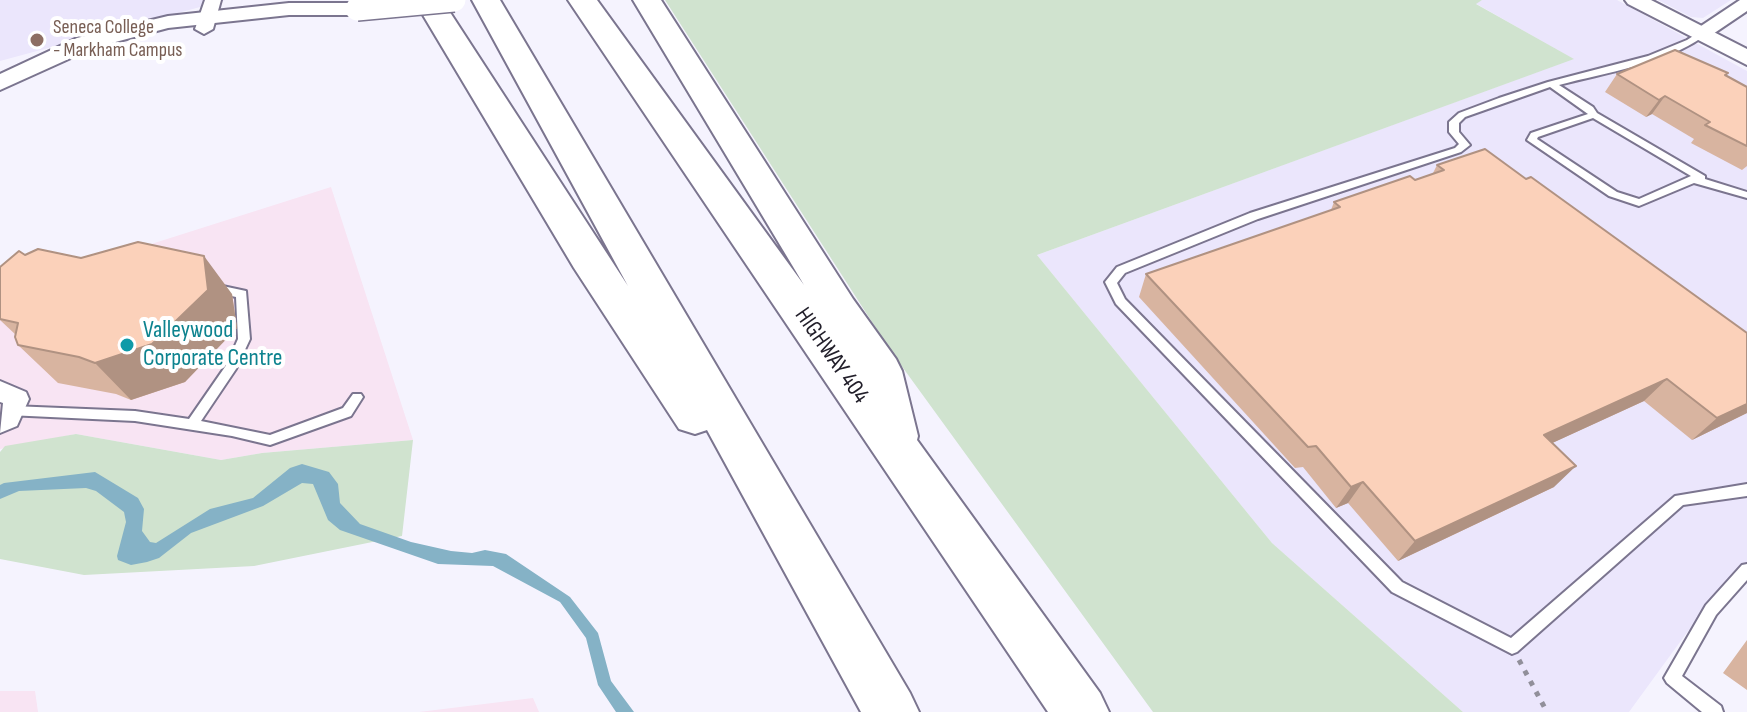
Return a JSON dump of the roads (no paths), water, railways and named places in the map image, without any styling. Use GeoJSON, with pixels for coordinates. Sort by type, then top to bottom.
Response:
{"type":"FeatureCollection","features":[{"type":"Feature","properties":{"kind":"highway"},"geometry":{"type":"LineString","coordinates":[[428,0],[588,258],[881,693]]}},
{"type":"Feature","properties":{"kind":"highway"},"geometry":{"type":"LineString","coordinates":[[435,0],[457,43]]}},
{"type":"Feature","properties":{"kind":"highway"},"geometry":{"type":"LineString","coordinates":[[486,0],[881,693]]}},
{"type":"Feature","properties":{"kind":"highway","name":"HIGHWAY 404"},"geometry":{"type":"LineString","coordinates":[[582,0],[1081,712]]}},
{"type":"Feature","properties":{"kind":"highway"},"geometry":{"type":"LineString","coordinates":[[647,0],[839,309],[881,371],[899,452]]}},
{"type":"Feature","properties":{"kind":"street"},"geometry":{"type":"LineString","coordinates":[[0,83],[49,62],[88,56],[208,15],[289,9],[357,9],[454,0]]}},
{"type":"Feature","properties":{"kind":"street"},"geometry":{"type":"LineString","coordinates":[[1635,0],[1747,58]]}},
{"type":"Feature","properties":{"kind":"street"},"geometry":{"type":"LineString","coordinates":[[1701,34],[1747,3]]}},
{"type":"Feature","properties":{"kind":"lane"},"geometry":{"type":"LineString","coordinates":[[1701,34],[1694,42],[1666,53],[1551,84],[1462,115],[1454,122],[1454,132],[1470,149],[1254,216],[1121,270],[1111,282],[1120,301],[1397,587],[1512,647],[1680,500],[1747,490]]}},
{"type":"Feature","properties":{"kind":"lane"},"geometry":{"type":"LineString","coordinates":[[1666,53],[1680,60]]}},
{"type":"Feature","properties":{"kind":"lane"},"geometry":{"type":"LineString","coordinates":[[1551,84],[1590,109],[1594,115],[1703,179],[1747,195]]}},
{"type":"Feature","properties":{"kind":"lane"},"geometry":{"type":"LineString","coordinates":[[1594,115],[1534,135],[1532,140],[1575,170],[1627,200],[1639,203],[1693,179],[1703,179]]}},
{"type":"Feature","properties":{"kind":"lane"},"geometry":{"type":"LineString","coordinates":[[191,426],[232,366],[244,339],[242,294],[206,287]]}},
{"type":"Feature","properties":{"kind":"lane"},"geometry":{"type":"LineString","coordinates":[[4,408],[135,416],[270,440],[347,412],[357,397]]}},
{"type":"Feature","properties":{"kind":"lane"},"geometry":{"type":"LineString","coordinates":[[1715,712],[1672,678],[1711,610],[1747,570]]}},
{"type":"Feature","properties":{"kind":"water"},"geometry":{"type":"Polygon","coordinates":[[[302,464],[329,472],[338,484],[340,503],[360,524],[411,542],[451,551],[472,553],[485,550],[506,554],[570,597],[598,633],[611,681],[634,712],[616,712],[598,685],[586,638],[560,602],[493,566],[438,564],[340,530],[328,520],[313,484],[302,483],[263,506],[191,533],[159,558],[131,565],[118,560],[117,556],[126,522],[124,512],[96,491],[86,488],[19,491],[0,499],[0,485],[4,483],[95,472],[138,498],[144,509],[142,531],[150,542],[156,543],[210,509],[253,498],[290,468],[302,464]]]}},
{"type":"Feature","properties":{"kind":"place","name":"Seneca College - Markham Campus"},"geometry":{"type":"Point","coordinates":[37,40]}},
{"type":"Feature","properties":{"kind":"place","name":"Valleywood Corporate Centre"},"geometry":{"type":"Point","coordinates":[127,345]}}]}
